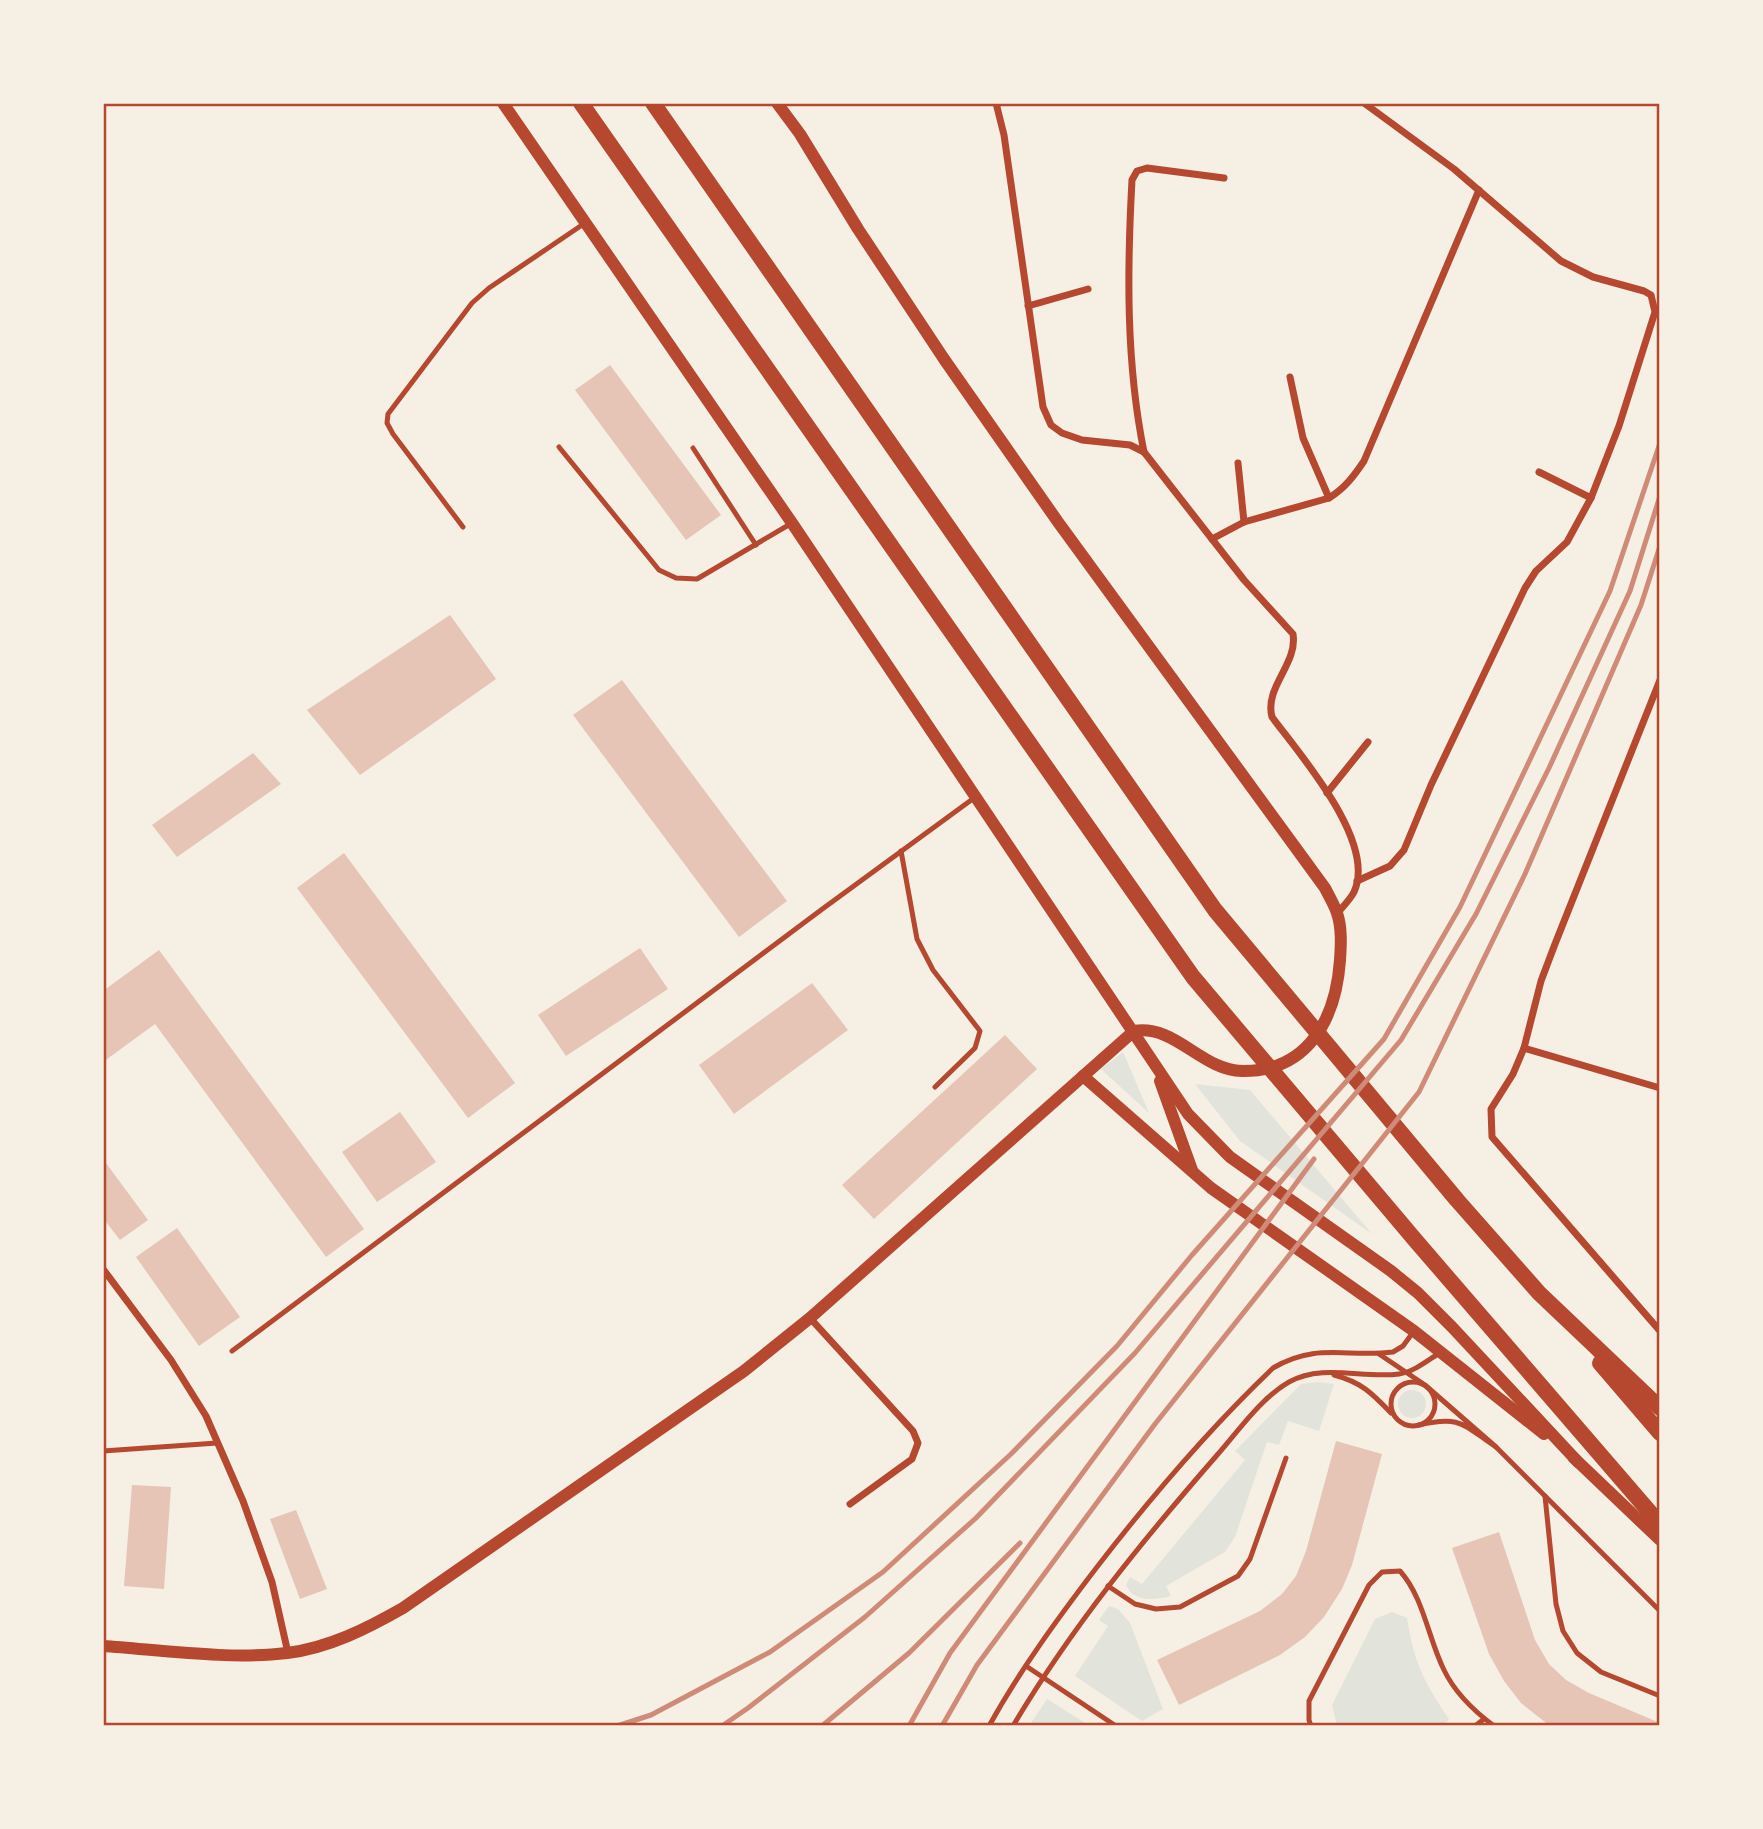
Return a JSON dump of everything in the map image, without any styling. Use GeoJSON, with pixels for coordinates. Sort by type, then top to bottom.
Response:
{"type":"FeatureCollection","features":[{"type":"Feature","properties":{"kind":"highway"},"geometry":{"type":"LineString","coordinates":[[582,103],[1193,977],[1660,1524]]}},
{"type":"Feature","properties":{"kind":"highway"},"geometry":{"type":"LineString","coordinates":[[653,103],[1207,899],[1458,1200],[1660,1433]]}},
{"type":"Feature","properties":{"kind":"highway"},"geometry":{"type":"LineString","coordinates":[[1539,1293],[1660,1408]]}},
{"type":"Feature","properties":{"kind":"street"},"geometry":{"type":"LineString","coordinates":[[502,103],[792,523],[1188,1114],[1230,1157],[1418,1293],[1578,1462],[1660,1540]]}},
{"type":"Feature","properties":{"kind":"street"},"geometry":{"type":"LineString","coordinates":[[103,1646],[233,1654],[288,1653],[328,1643],[366,1628],[403,1608],[744,1371],[810,1318],[1134,1031],[1159,1031],[1203,1059],[1225,1068],[1242,1071],[1275,1066],[1293,1057],[1310,1044],[1324,1026],[1332,1009],[1339,974],[1341,942],[1337,914],[1325,888],[1058,522],[944,359],[858,229],[800,134],[777,103]]}},
{"type":"Feature","properties":{"kind":"street"},"geometry":{"type":"LineString","coordinates":[[996,103],[1004,135],[1043,407],[1051,425],[1062,433],[1082,440],[1119,443],[1144,452]]}},
{"type":"Feature","properties":{"kind":"street"},"geometry":{"type":"LineString","coordinates":[[1357,881],[1390,866],[1404,850],[1431,785],[1525,587],[1536,570],[1567,542],[1591,498],[1619,426],[1655,312],[1651,295],[1644,291],[1593,277],[1561,261],[1444,161],[1364,103]]}},
{"type":"Feature","properties":{"kind":"street"},"geometry":{"type":"LineString","coordinates":[[1224,177],[1147,168],[1137,171],[1132,180],[1130,352],[1135,406],[1144,452],[1251,588],[1293,634],[1291,654],[1269,706],[1272,717],[1327,793],[1352,836],[1359,869],[1357,881],[1353,894],[1337,914]]}},
{"type":"Feature","properties":{"kind":"street"},"geometry":{"type":"LineString","coordinates":[[1212,540],[1244,522],[1329,498],[1341,491],[1364,461],[1479,190]]}},
{"type":"Feature","properties":{"kind":"street"},"geometry":{"type":"LineString","coordinates":[[1028,306],[1088,289]]}},
{"type":"Feature","properties":{"kind":"street"},"geometry":{"type":"LineString","coordinates":[[1290,377],[1303,438],[1329,498]]}},
{"type":"Feature","properties":{"kind":"street"},"geometry":{"type":"LineString","coordinates":[[1238,464],[1244,522]]}},
{"type":"Feature","properties":{"kind":"street"},"geometry":{"type":"LineString","coordinates":[[1539,472],[1591,498]]}},
{"type":"Feature","properties":{"kind":"street"},"geometry":{"type":"LineString","coordinates":[[1660,680],[1541,981],[1524,1048],[1513,1074],[1491,1109],[1492,1138],[1660,1331]]}},
{"type":"Feature","properties":{"kind":"street"},"geometry":{"type":"LineString","coordinates":[[1327,793],[1368,742]]}},
{"type":"Feature","properties":{"kind":"street"},"geometry":{"type":"LineString","coordinates":[[1524,1048],[1660,1088]]}},
{"type":"Feature","properties":{"kind":"street"},"geometry":{"type":"LineString","coordinates":[[1154,1065],[1193,1173]]}},
{"type":"Feature","properties":{"kind":"street"},"geometry":{"type":"LineString","coordinates":[[1083,1076],[1211,1188],[1414,1331],[1578,1462]]}},
{"type":"Feature","properties":{"kind":"street"},"geometry":{"type":"LineString","coordinates":[[103,1269],[171,1360],[206,1416],[243,1501],[272,1582],[288,1653]]}},
{"type":"Feature","properties":{"kind":"street"},"geometry":{"type":"LineString","coordinates":[[810,1318],[914,1431],[918,1443],[912,1460],[850,1504]]}},
{"type":"Feature","properties":{"kind":"lane"},"geometry":{"type":"LineString","coordinates":[[463,527],[393,434],[387,423],[388,414],[472,303],[489,288],[585,223]]}},
{"type":"Feature","properties":{"kind":"lane"},"geometry":{"type":"LineString","coordinates":[[559,447],[659,570],[676,578],[697,579],[792,523]]}},
{"type":"Feature","properties":{"kind":"lane"},"geometry":{"type":"LineString","coordinates":[[693,448],[756,545]]}},
{"type":"Feature","properties":{"kind":"lane"},"geometry":{"type":"LineString","coordinates":[[232,1351],[977,796]]}},
{"type":"Feature","properties":{"kind":"lane"},"geometry":{"type":"LineString","coordinates":[[901,851],[917,939],[933,970],[980,1031],[975,1048],[934,1087]]}},
{"type":"Feature","properties":{"kind":"lane"},"geometry":{"type":"LineString","coordinates":[[989,1726],[1066,1607],[1130,1525],[1198,1445],[1273,1368],[1286,1360],[1308,1353],[1393,1352],[1403,1346],[1414,1331]]}},
{"type":"Feature","properties":{"kind":"lane"},"geometry":{"type":"LineString","coordinates":[[1013,1726],[1042,1677],[1108,1586],[1262,1405],[1291,1381],[1324,1372],[1408,1372],[1442,1352]]}},
{"type":"Feature","properties":{"kind":"lane"},"geometry":{"type":"LineString","coordinates":[[1379,1354],[1425,1385],[1496,1447],[1660,1611]]}},
{"type":"Feature","properties":{"kind":"lane"},"geometry":{"type":"LineString","coordinates":[[1324,1372],[1355,1381],[1366,1388],[1400,1423],[1409,1426],[1453,1420],[1496,1447]]}},
{"type":"Feature","properties":{"kind":"lane"},"geometry":{"type":"LineString","coordinates":[[1393,1415],[1391,1395],[1397,1387],[1406,1382],[1425,1385],[1432,1392],[1436,1403],[1428,1420],[1419,1425]]}},
{"type":"Feature","properties":{"kind":"lane"},"geometry":{"type":"LineString","coordinates":[[103,1451],[217,1443]]}},
{"type":"Feature","properties":{"kind":"lane"},"geometry":{"type":"LineString","coordinates":[[1108,1586],[1135,1604],[1156,1609],[1180,1607],[1238,1576],[1250,1559],[1286,1458]]}},
{"type":"Feature","properties":{"kind":"lane"},"geometry":{"type":"LineString","coordinates":[[1545,1496],[1556,1604],[1563,1631],[1577,1653],[1601,1672],[1660,1696]]}},
{"type":"Feature","properties":{"kind":"lane"},"geometry":{"type":"LineString","coordinates":[[1311,1726],[1309,1701],[1369,1585],[1382,1572],[1400,1571],[1411,1584],[1444,1671],[1464,1699],[1494,1726]]}},
{"type":"Feature","properties":{"kind":"lane"},"geometry":{"type":"LineString","coordinates":[[1026,1666],[1116,1726]]}},
{"type":"Feature","properties":{"kind":"lane"},"geometry":{"type":"LineString","coordinates":[[1475,1726],[1485,1719]]}},
{"type":"Feature","properties":{"kind":"shaded area"},"geometry":{"type":"Polygon","coordinates":[[[1123,1052],[1149,1113],[1101,1069],[1123,1052]]]}},
{"type":"Feature","properties":{"kind":"shaded area"},"geometry":{"type":"Polygon","coordinates":[[[1195,1084],[1250,1090],[1372,1234],[1240,1141],[1195,1084]]]}},
{"type":"Feature","properties":{"kind":"shaded area"},"geometry":{"type":"Polygon","coordinates":[[[1301,1384],[1334,1384],[1319,1431],[1288,1421],[1279,1445],[1267,1442],[1235,1537],[1225,1552],[1166,1586],[1171,1596],[1146,1599],[1134,1595],[1126,1585],[1130,1577],[1142,1584],[1245,1460],[1235,1451],[1301,1384]]]}},
{"type":"Feature","properties":{"kind":"shaded area"},"geometry":{"type":"Polygon","coordinates":[[[1412,1390],[1422,1394],[1426,1404],[1422,1414],[1412,1418],[1402,1414],[1398,1404],[1402,1394],[1412,1390]]]}},
{"type":"Feature","properties":{"kind":"shaded area"},"geometry":{"type":"Polygon","coordinates":[[[1109,1606],[1118,1609],[1130,1623],[1163,1709],[1142,1721],[1075,1676],[1108,1626],[1099,1620],[1109,1606]]]}},
{"type":"Feature","properties":{"kind":"shaded area"},"geometry":{"type":"Polygon","coordinates":[[[1392,1612],[1407,1618],[1421,1672],[1449,1719],[1443,1726],[1337,1726],[1332,1705],[1375,1619],[1392,1612]]]}},
{"type":"Feature","properties":{"kind":"shaded area"},"geometry":{"type":"Polygon","coordinates":[[[1047,1699],[1090,1726],[1029,1726],[1047,1699]]]}},
{"type":"Feature","properties":{"kind":"building"},"geometry":{"type":"Polygon","coordinates":[[[610,365],[721,515],[686,540],[575,390],[610,365]]]}},
{"type":"Feature","properties":{"kind":"building"},"geometry":{"type":"Polygon","coordinates":[[[450,615],[496,679],[360,775],[307,710],[450,615]]]}},
{"type":"Feature","properties":{"kind":"building"},"geometry":{"type":"Polygon","coordinates":[[[622,680],[787,901],[739,937],[573,715],[622,680]]]}},
{"type":"Feature","properties":{"kind":"building"},"geometry":{"type":"Polygon","coordinates":[[[253,753],[281,784],[177,857],[152,825],[253,753]]]}},
{"type":"Feature","properties":{"kind":"building"},"geometry":{"type":"Polygon","coordinates":[[[344,853],[515,1083],[468,1118],[297,888],[344,853]]]}},
{"type":"Feature","properties":{"kind":"building"},"geometry":{"type":"Polygon","coordinates":[[[640,948],[668,989],[566,1056],[538,1015],[640,948]]]}},
{"type":"Feature","properties":{"kind":"building"},"geometry":{"type":"Polygon","coordinates":[[[159,950],[364,1229],[326,1257],[155,1024],[103,1062],[103,991],[159,950]]]}},
{"type":"Feature","properties":{"kind":"building"},"geometry":{"type":"Polygon","coordinates":[[[812,983],[848,1030],[734,1114],[699,1065],[812,983]]]}},
{"type":"Feature","properties":{"kind":"building"},"geometry":{"type":"Polygon","coordinates":[[[1005,1035],[1037,1069],[874,1219],[842,1185],[1005,1035]]]}},
{"type":"Feature","properties":{"kind":"building"},"geometry":{"type":"Polygon","coordinates":[[[400,1112],[436,1162],[377,1202],[342,1152],[400,1112]]]}},
{"type":"Feature","properties":{"kind":"building"},"geometry":{"type":"Polygon","coordinates":[[[103,1159],[148,1220],[120,1240],[103,1218],[103,1159]]]}},
{"type":"Feature","properties":{"kind":"building"},"geometry":{"type":"Polygon","coordinates":[[[177,1228],[240,1317],[199,1346],[136,1257],[177,1228]]]}},
{"type":"Feature","properties":{"kind":"building"},"geometry":{"type":"Polygon","coordinates":[[[1336,1441],[1382,1454],[1352,1565],[1342,1589],[1324,1617],[1305,1637],[1280,1655],[1179,1705],[1157,1660],[1260,1611],[1282,1594],[1296,1576],[1306,1551],[1336,1441]]]}},
{"type":"Feature","properties":{"kind":"building"},"geometry":{"type":"Polygon","coordinates":[[[132,1485],[171,1487],[164,1589],[124,1586],[132,1485]]]}},
{"type":"Feature","properties":{"kind":"building"},"geometry":{"type":"Polygon","coordinates":[[[296,1510],[327,1589],[300,1599],[270,1519],[296,1510]]]}},
{"type":"Feature","properties":{"kind":"building"},"geometry":{"type":"Polygon","coordinates":[[[1499,1532],[1535,1640],[1549,1664],[1566,1680],[1589,1693],[1660,1723],[1660,1726],[1550,1726],[1521,1703],[1504,1681],[1489,1654],[1452,1548],[1499,1532]]]}},
{"type":"Feature","properties":{"kind":"railway"},"geometry":{"type":"LineString","coordinates":[[617,1726],[651,1715],[770,1652],[883,1572],[1011,1454],[1117,1346],[1192,1255],[1384,1039],[1460,907],[1610,591],[1660,443]]}},
{"type":"Feature","properties":{"kind":"railway"},"geometry":{"type":"LineString","coordinates":[[722,1726],[865,1617],[976,1518],[1135,1353],[1401,1040],[1476,914],[1549,768],[1630,591],[1660,496]]}},
{"type":"Feature","properties":{"kind":"railway"},"geometry":{"type":"LineString","coordinates":[[942,1726],[977,1665],[1155,1424],[1419,1092],[1525,874],[1641,605],[1660,546]]}},
{"type":"Feature","properties":{"kind":"railway"},"geometry":{"type":"LineString","coordinates":[[909,1726],[950,1653],[1314,1159]]}},
{"type":"Feature","properties":{"kind":"railway"},"geometry":{"type":"LineString","coordinates":[[822,1726],[909,1653],[1020,1543]]}}]}
